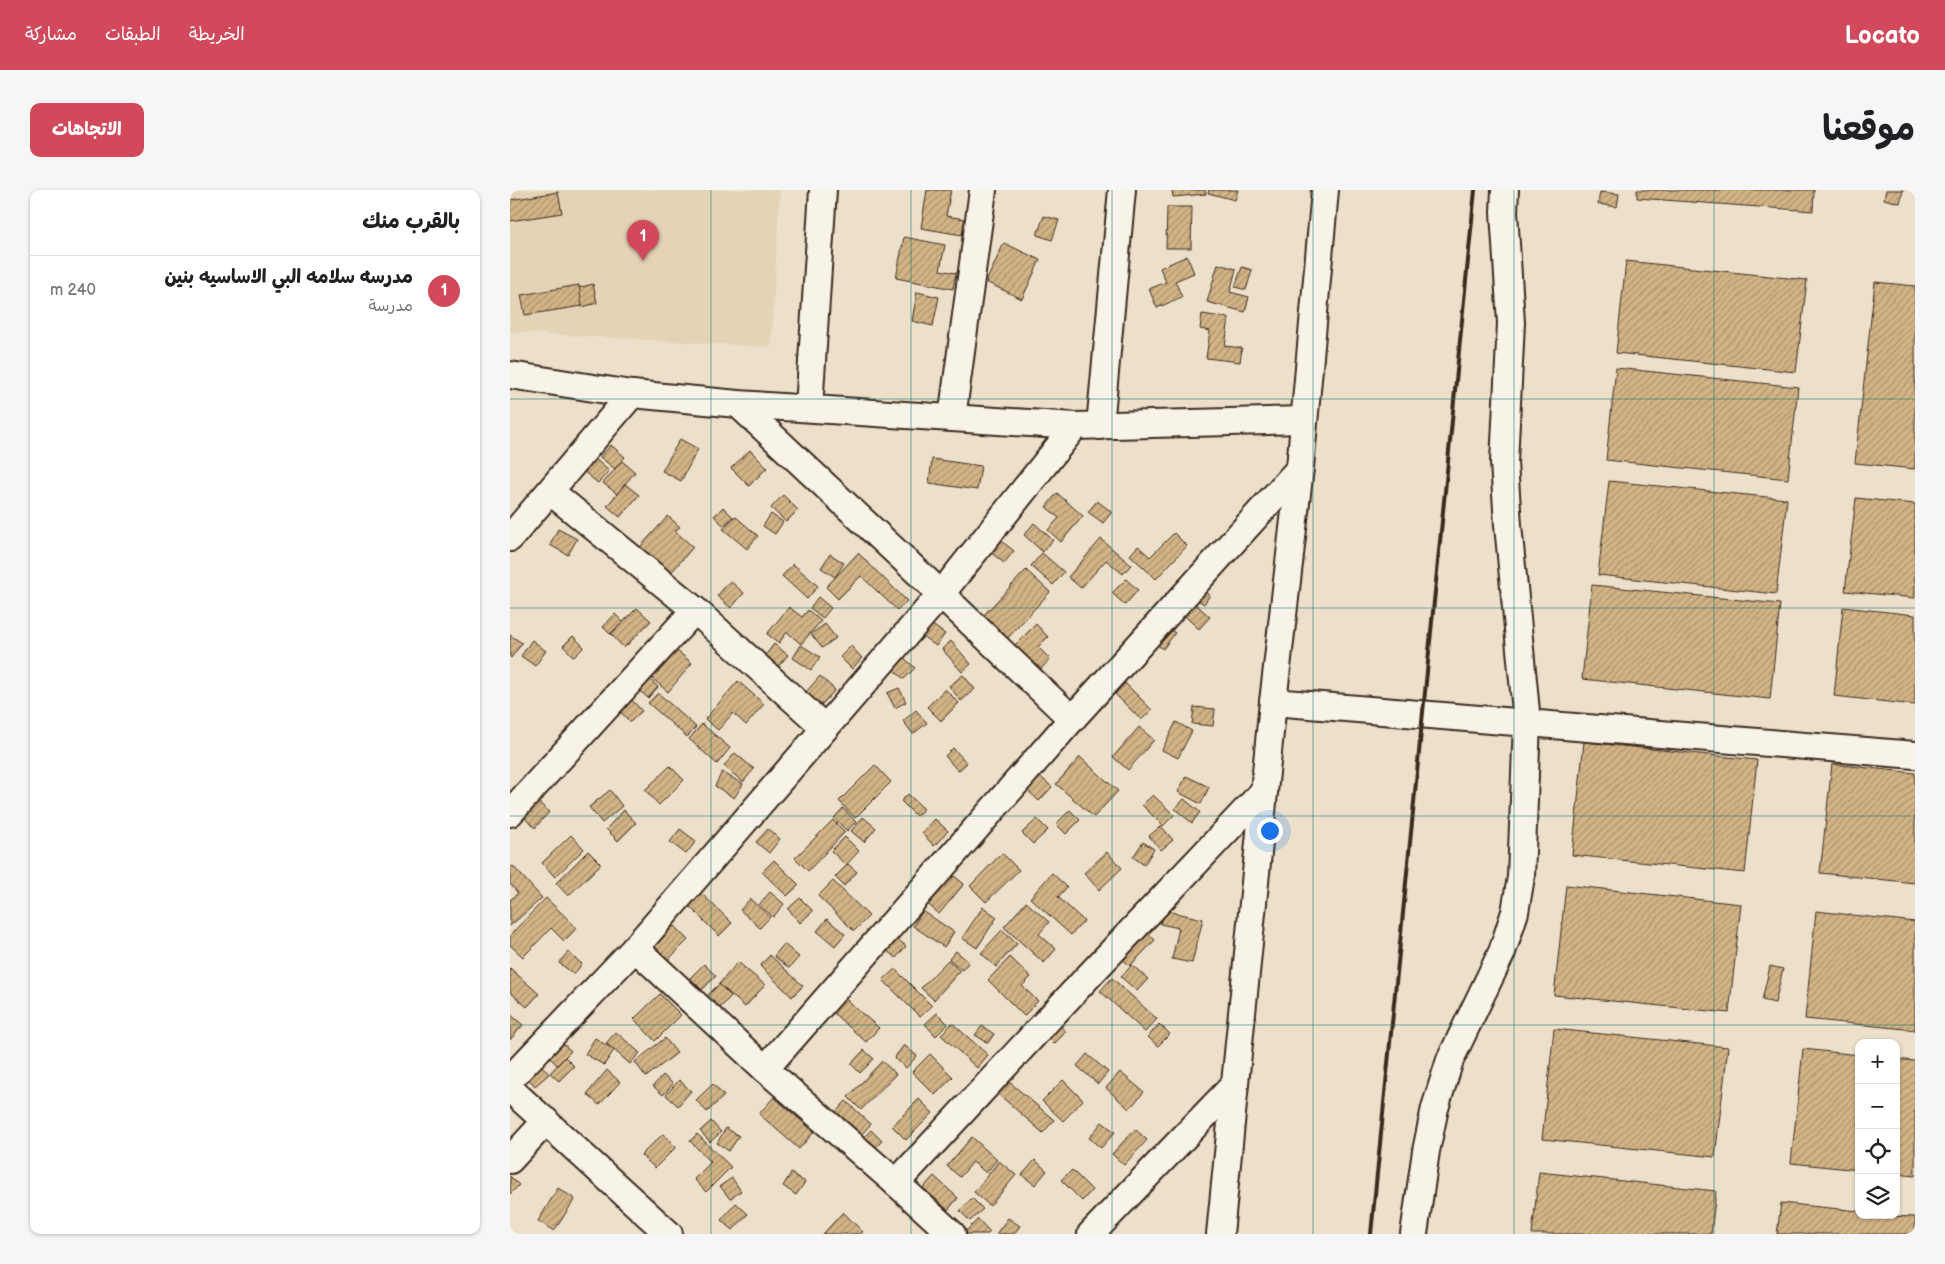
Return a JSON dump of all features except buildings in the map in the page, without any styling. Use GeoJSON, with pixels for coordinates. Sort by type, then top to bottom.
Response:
{"type":"FeatureCollection","features":[{"type":"Feature","properties":{"kind":"street"},"geometry":{"type":"LineString","coordinates":[[809,408],[823,190]]}},
{"type":"Feature","properties":{"kind":"street"},"geometry":{"type":"LineString","coordinates":[[952,418],[983,190]]}},
{"type":"Feature","properties":{"kind":"street"},"geometry":{"type":"LineString","coordinates":[[510,1079],[634,948],[1088,426],[1122,190]]}},
{"type":"Feature","properties":{"kind":"street"},"geometry":{"type":"LineString","coordinates":[[1220,1234],[1272,702],[1300,468],[1325,190]]}},
{"type":"Feature","properties":{"kind":"street"},"geometry":{"type":"LineString","coordinates":[[1414,1234],[1426,1150],[1440,1092],[1450,1060],[1502,952],[1515,912],[1521,877],[1527,722],[1508,525],[1504,462],[1511,323],[1504,212],[1505,190]]}},
{"type":"Feature","properties":{"kind":"street"},"geometry":{"type":"LineString","coordinates":[[510,375],[632,394],[738,404],[1088,426],[1304,420]]}},
{"type":"Feature","properties":{"kind":"street"},"geometry":{"type":"LineString","coordinates":[[510,538],[551,492],[632,394]]}},
{"type":"Feature","properties":{"kind":"street"},"geometry":{"type":"LineString","coordinates":[[738,404],[1072,719]]}},
{"type":"Feature","properties":{"kind":"street"},"geometry":{"type":"LineString","coordinates":[[765,1069],[1072,719],[1300,468]]}},
{"type":"Feature","properties":{"kind":"street"},"geometry":{"type":"LineString","coordinates":[[551,492],[695,610],[825,728]]}},
{"type":"Feature","properties":{"kind":"street"},"geometry":{"type":"LineString","coordinates":[[510,813],[695,610]]}},
{"type":"Feature","properties":{"kind":"street"},"geometry":{"type":"LineString","coordinates":[[1272,702],[1915,755]]}},
{"type":"Feature","properties":{"kind":"street"},"geometry":{"type":"LineString","coordinates":[[896,1183],[1082,982],[1264,791]]}},
{"type":"Feature","properties":{"kind":"street"},"geometry":{"type":"LineString","coordinates":[[634,948],[765,1069],[952,1234]]}},
{"type":"Feature","properties":{"kind":"street"},"geometry":{"type":"LineString","coordinates":[[1091,1234],[1236,1084]]}},
{"type":"Feature","properties":{"kind":"street"},"geometry":{"type":"LineString","coordinates":[[510,1089],[669,1234]]}},
{"type":"Feature","properties":{"kind":"street"},"geometry":{"type":"LineString","coordinates":[[510,1160],[546,1121]]}},
{"type":"Feature","properties":{"kind":"shaded area"},"geometry":{"type":"Polygon","coordinates":[[[510,190],[780,190],[771,347],[510,332],[510,190]]]}},
{"type":"Feature","properties":{"kind":"railway"},"geometry":{"type":"LineString","coordinates":[[1371,1234],[1475,190]]}},
{"type":"Feature","properties":{"kind":"place","name":"مدرسه سلامه البي الاساسيه بنين"},"geometry":{"type":"Point","coordinates":[643,261]}}]}
